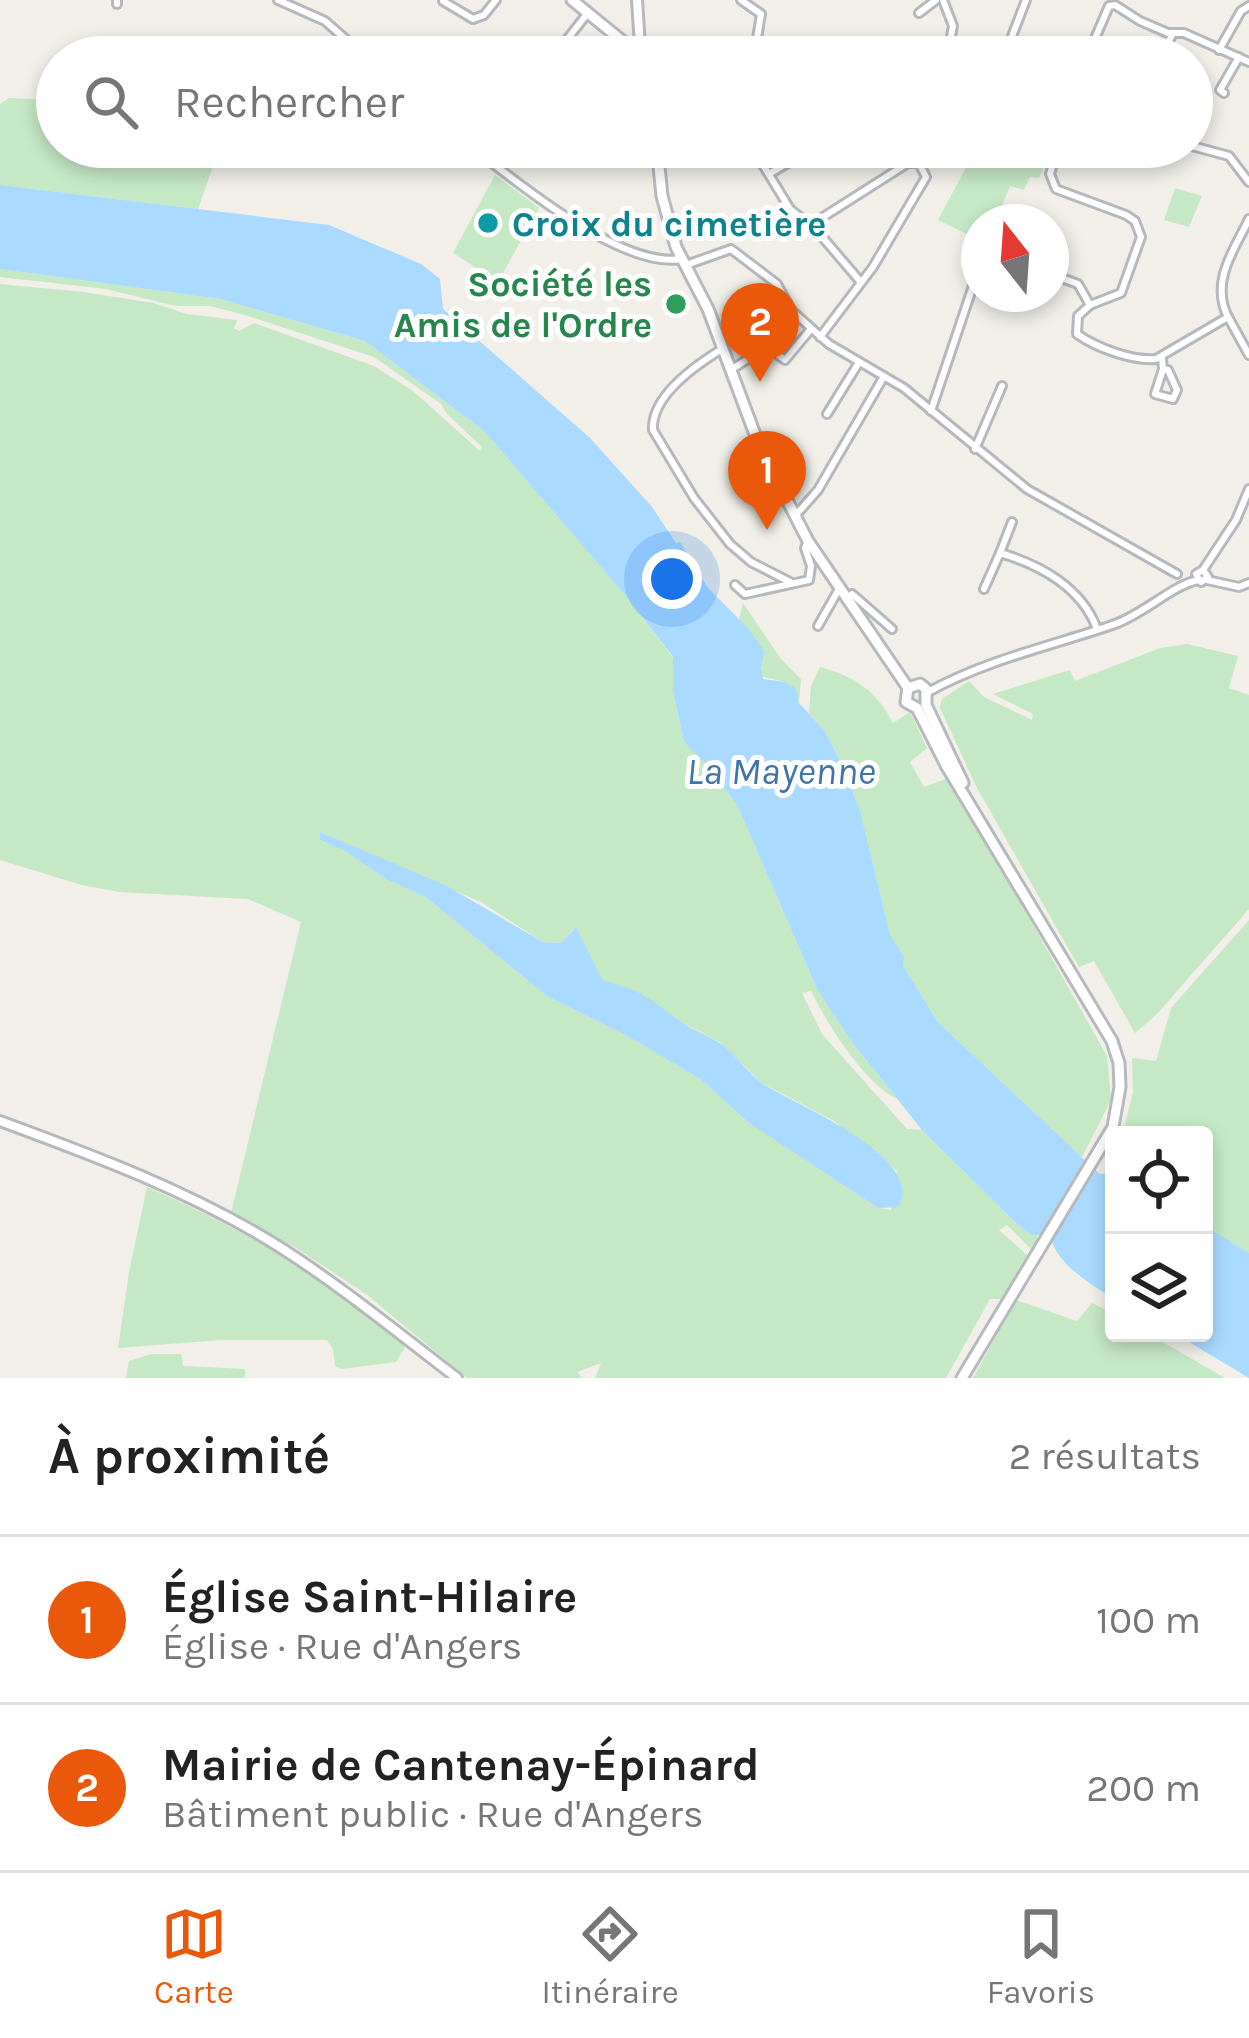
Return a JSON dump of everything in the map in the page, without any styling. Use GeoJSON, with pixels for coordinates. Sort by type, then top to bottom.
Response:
{"type":"FeatureCollection","features":[{"type":"Feature","properties":{"kind":"main road"},"geometry":{"type":"LineString","coordinates":[[572,0],[615,36]]}},
{"type":"Feature","properties":{"kind":"main road"},"geometry":{"type":"LineString","coordinates":[[660,168],[666,217],[708,309],[759,446],[795,516],[908,688],[906,702],[921,707],[947,766],[1116,1052],[1119,1103],[1112,1127],[962,1378]]}},
{"type":"Feature","properties":{"kind":"main road"},"geometry":{"type":"LineString","coordinates":[[908,688],[920,684],[928,692],[921,707]]}},
{"type":"Feature","properties":{"kind":"street"},"geometry":{"type":"LineString","coordinates":[[278,0],[325,21],[342,36]]}},
{"type":"Feature","properties":{"kind":"street"},"geometry":{"type":"LineString","coordinates":[[443,1],[473,19],[484,15],[496,0]]}},
{"type":"Feature","properties":{"kind":"street"},"geometry":{"type":"LineString","coordinates":[[636,36],[637,0]]}},
{"type":"Feature","properties":{"kind":"street"},"geometry":{"type":"LineString","coordinates":[[741,0],[761,14],[757,36]]}},
{"type":"Feature","properties":{"kind":"street"},"geometry":{"type":"LineString","coordinates":[[919,13],[939,0],[953,26],[951,36]]}},
{"type":"Feature","properties":{"kind":"street"},"geometry":{"type":"LineString","coordinates":[[1012,36],[1026,0]]}},
{"type":"Feature","properties":{"kind":"street"},"geometry":{"type":"LineString","coordinates":[[1096,36],[1108,6],[1190,36]]}},
{"type":"Feature","properties":{"kind":"street"},"geometry":{"type":"LineString","coordinates":[[1219,50],[1240,10],[1249,6]]}},
{"type":"Feature","properties":{"kind":"street"},"geometry":{"type":"LineString","coordinates":[[570,36],[587,14]]}},
{"type":"Feature","properties":{"kind":"street"},"geometry":{"type":"LineString","coordinates":[[1213,47],[1249,62]]}},
{"type":"Feature","properties":{"kind":"street"},"geometry":{"type":"LineString","coordinates":[[1224,93],[1220,90],[1239,57]]}},
{"type":"Feature","properties":{"kind":"street"},"geometry":{"type":"LineString","coordinates":[[1213,152],[1229,156],[1249,182]]}},
{"type":"Feature","properties":{"kind":"street"},"geometry":{"type":"LineString","coordinates":[[1242,170],[1249,163]]}},
{"type":"Feature","properties":{"kind":"street"},"geometry":{"type":"LineString","coordinates":[[500,168],[542,200],[623,248],[658,261],[684,261],[731,249],[777,284],[791,310],[819,337],[904,388],[1027,489],[1182,579]]}},
{"type":"Feature","properties":{"kind":"street"},"geometry":{"type":"LineString","coordinates":[[765,168],[790,209],[860,280]]}},
{"type":"Feature","properties":{"kind":"street"},"geometry":{"type":"LineString","coordinates":[[769,174],[779,168]]}},
{"type":"Feature","properties":{"kind":"street"},"geometry":{"type":"LineString","coordinates":[[809,226],[900,168]]}},
{"type":"Feature","properties":{"kind":"street"},"geometry":{"type":"LineString","coordinates":[[819,337],[873,267],[926,177],[923,168]]}},
{"type":"Feature","properties":{"kind":"street"},"geometry":{"type":"LineString","coordinates":[[1050,168],[1056,189],[1126,215],[1141,232],[1121,293],[1090,305],[1076,321],[1080,337],[1143,360],[1162,358],[1228,317]]}},
{"type":"Feature","properties":{"kind":"street"},"geometry":{"type":"LineString","coordinates":[[1249,219],[1222,278],[1220,298],[1249,355]]}},
{"type":"Feature","properties":{"kind":"street"},"geometry":{"type":"LineString","coordinates":[[1069,281],[1078,284],[1090,305]]}},
{"type":"Feature","properties":{"kind":"street"},"geometry":{"type":"LineString","coordinates":[[931,411],[964,312]]}},
{"type":"Feature","properties":{"kind":"street"},"geometry":{"type":"LineString","coordinates":[[732,369],[767,347],[785,360],[810,330]]}},
{"type":"Feature","properties":{"kind":"street"},"geometry":{"type":"LineString","coordinates":[[722,349],[674,387],[652,420],[652,430],[694,498],[737,552],[790,582]]}},
{"type":"Feature","properties":{"kind":"street"},"geometry":{"type":"LineString","coordinates":[[1162,358],[1155,394],[1173,400],[1177,390],[1168,370],[1163,369]]}},
{"type":"Feature","properties":{"kind":"street"},"geometry":{"type":"LineString","coordinates":[[826,414],[858,364]]}},
{"type":"Feature","properties":{"kind":"street"},"geometry":{"type":"LineString","coordinates":[[795,516],[818,490],[883,379]]}},
{"type":"Feature","properties":{"kind":"street"},"geometry":{"type":"LineString","coordinates":[[975,449],[1001,386]]}},
{"type":"Feature","properties":{"kind":"street"},"geometry":{"type":"LineString","coordinates":[[1201,576],[1230,531],[1249,489]]}},
{"type":"Feature","properties":{"kind":"street"},"geometry":{"type":"LineString","coordinates":[[984,589],[1012,522]]}},
{"type":"Feature","properties":{"kind":"street"},"geometry":{"type":"LineString","coordinates":[[735,585],[746,594],[809,580],[808,541]]}},
{"type":"Feature","properties":{"kind":"street"},"geometry":{"type":"LineString","coordinates":[[1000,553],[1048,574],[1083,599],[1097,629]]}},
{"type":"Feature","properties":{"kind":"street"},"geometry":{"type":"LineString","coordinates":[[928,692],[1012,654],[1149,609],[1182,579],[1201,576],[1240,587],[1249,584]]}},
{"type":"Feature","properties":{"kind":"street"},"geometry":{"type":"LineString","coordinates":[[818,626],[843,594],[852,594],[892,629]]}},
{"type":"Feature","properties":{"kind":"street"},"geometry":{"type":"LineString","coordinates":[[0,1121],[157,1182],[222,1215],[336,1284],[457,1378]]}},
{"type":"Feature","properties":{"kind":"green space"},"geometry":{"type":"Polygon","coordinates":[[[9,98],[36,99],[36,168],[212,168],[198,209],[0,185],[0,104],[9,98]]]}},
{"type":"Feature","properties":{"kind":"green space"},"geometry":{"type":"Polygon","coordinates":[[[966,168],[1043,168],[1039,178],[1030,177],[1024,190],[1010,186],[1002,204],[961,204],[961,231],[938,220],[966,168]]]}},
{"type":"Feature","properties":{"kind":"green space"},"geometry":{"type":"Polygon","coordinates":[[[495,175],[539,208],[498,282],[453,253],[495,175]]]}},
{"type":"Feature","properties":{"kind":"green space"},"geometry":{"type":"Polygon","coordinates":[[[1175,188],[1202,196],[1189,227],[1164,220],[1175,188]]]}},
{"type":"Feature","properties":{"kind":"green space"},"geometry":{"type":"Polygon","coordinates":[[[0,269],[220,299],[365,341],[485,432],[673,658],[673,691],[684,742],[709,766],[737,805],[817,989],[897,1099],[859,1066],[811,991],[802,993],[822,1034],[907,1129],[922,1130],[1015,1222],[1037,1235],[1038,1243],[1031,1249],[1007,1225],[999,1230],[1027,1255],[1001,1299],[990,1299],[946,1378],[595,1378],[601,1363],[577,1372],[582,1378],[467,1378],[366,1294],[231,1213],[301,922],[248,899],[119,892],[0,860],[0,284],[153,303],[187,314],[237,320],[234,328],[239,331],[254,323],[374,366],[413,391],[480,451],[482,447],[441,404],[374,357],[210,306],[176,306],[106,289],[0,277],[0,269]],[[320,832],[320,840],[427,898],[548,997],[700,1079],[749,1123],[878,1208],[891,1210],[897,1171],[834,1121],[762,1083],[721,1043],[602,979],[573,929],[561,943],[543,942],[481,902],[320,832]]]}},
{"type":"Feature","properties":{"kind":"green space"},"geometry":{"type":"Polygon","coordinates":[[[743,603],[781,659],[801,679],[799,703],[785,682],[760,676],[765,652],[739,619],[743,603]]]}},
{"type":"Feature","properties":{"kind":"green space"},"geometry":{"type":"Polygon","coordinates":[[[1187,644],[1238,656],[1229,688],[1249,695],[1249,909],[1135,1033],[1094,961],[1079,967],[977,788],[940,708],[942,699],[969,681],[984,697],[1032,720],[1033,714],[993,694],[1070,670],[1075,681],[1160,648],[1187,644]]]}},
{"type":"Feature","properties":{"kind":"green space"},"geometry":{"type":"Polygon","coordinates":[[[820,667],[863,686],[893,723],[910,712],[927,748],[910,762],[924,787],[946,779],[954,785],[1107,1056],[1111,1100],[1082,1157],[938,1022],[903,966],[904,957],[890,934],[860,810],[841,761],[809,713],[811,686],[820,667]]]}},
{"type":"Feature","properties":{"kind":"green space"},"geometry":{"type":"Polygon","coordinates":[[[1249,920],[1249,1253],[1213,1231],[1213,1126],[1124,1126],[1133,1093],[1132,1058],[1156,1061],[1171,1008],[1249,920]]]}},
{"type":"Feature","properties":{"kind":"green space"},"geometry":{"type":"Polygon","coordinates":[[[147,1187],[249,1237],[347,1299],[405,1347],[396,1362],[341,1369],[335,1366],[327,1340],[220,1340],[118,1348],[147,1187]]]}},
{"type":"Feature","properties":{"kind":"green space"},"geometry":{"type":"Polygon","coordinates":[[[1016,1300],[1077,1321],[1092,1303],[1105,1310],[1105,1342],[1163,1342],[1225,1378],[973,1378],[1016,1300]]]}},
{"type":"Feature","properties":{"kind":"green space"},"geometry":{"type":"Polygon","coordinates":[[[152,1354],[181,1354],[183,1366],[245,1369],[245,1378],[126,1378],[129,1361],[152,1354]]]}},
{"type":"Feature","properties":{"kind":"water","name":"La Mayenne"},"geometry":{"type":"Polygon","coordinates":[[[0,185],[329,225],[421,264],[440,279],[443,309],[590,438],[652,507],[708,588],[765,652],[763,679],[796,689],[799,703],[825,731],[860,810],[890,934],[904,957],[903,966],[938,1022],[1105,1174],[1105,1293],[1070,1268],[1052,1242],[1031,1235],[1015,1222],[922,1130],[852,1042],[817,989],[737,805],[684,742],[673,691],[673,657],[485,432],[365,341],[220,299],[0,269],[0,185]]]}},
{"type":"Feature","properties":{"kind":"water"},"geometry":{"type":"Polygon","coordinates":[[[320,832],[445,885],[543,942],[561,943],[576,927],[602,979],[650,999],[724,1046],[765,1085],[877,1152],[894,1170],[902,1188],[899,1207],[878,1208],[749,1123],[700,1079],[548,997],[427,898],[320,840],[320,832]]]}},
{"type":"Feature","properties":{"kind":"water"},"geometry":{"type":"Polygon","coordinates":[[[1213,1231],[1249,1253],[1249,1378],[1189,1342],[1213,1342],[1213,1231]]]}},
{"type":"Feature","properties":{"kind":"place","name":"Croix du cimetière"},"geometry":{"type":"Point","coordinates":[488,223]}},
{"type":"Feature","properties":{"kind":"place","name":"Société les Amis de l'Ordre"},"geometry":{"type":"Point","coordinates":[676,304]}},
{"type":"Feature","properties":{"kind":"place","name":"Mairie de Cantenay-Épinard"},"geometry":{"type":"Point","coordinates":[760,382]}},
{"type":"Feature","properties":{"kind":"place","name":"Église Saint-Hilaire"},"geometry":{"type":"Point","coordinates":[767,530]}}]}
